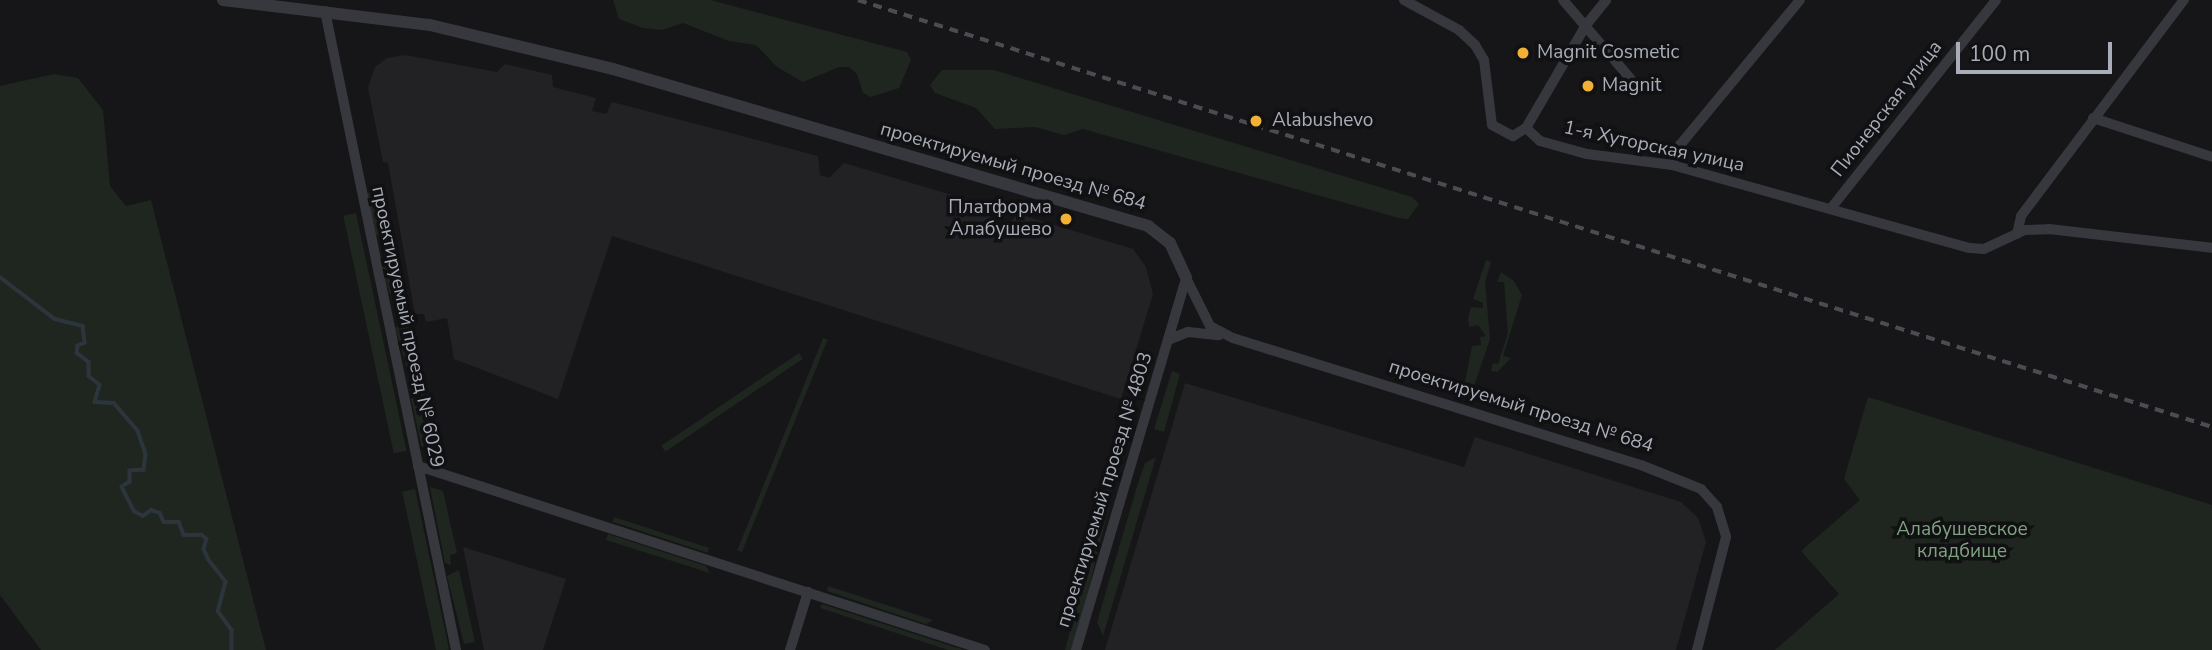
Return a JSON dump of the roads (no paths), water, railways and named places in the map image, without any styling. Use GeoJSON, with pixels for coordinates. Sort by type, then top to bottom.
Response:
{"type":"FeatureCollection","features":[{"type":"Feature","properties":{"kind":"street","name":"проектируемый проезд № 684"},"geometry":{"type":"LineString","coordinates":[[223,0],[430,25],[549,52],[1124,219],[1164,236],[1210,326],[1233,338],[1678,477],[1701,489],[1717,508],[1724,529],[1724,552],[1698,650]]}},
{"type":"Feature","properties":{"kind":"street","name":"1-я Хуторская улица"},"geometry":{"type":"LineString","coordinates":[[1404,0],[1459,30],[1475,44],[1484,61],[1492,125],[1513,136],[1526,128],[1540,141],[1587,153],[1672,165],[1832,207],[1970,248],[1994,246],[2017,234],[2049,229],[2212,248]]}},
{"type":"Feature","properties":{"kind":"street"},"geometry":{"type":"LineString","coordinates":[[1563,0],[1635,84]]}},
{"type":"Feature","properties":{"kind":"street"},"geometry":{"type":"LineString","coordinates":[[1526,128],[1586,24],[1606,0]]}},
{"type":"Feature","properties":{"kind":"street"},"geometry":{"type":"LineString","coordinates":[[1672,165],[1680,145],[1800,0]]}},
{"type":"Feature","properties":{"kind":"street","name":"Пионерская улица"},"geometry":{"type":"LineString","coordinates":[[1832,207],[1996,0]]}},
{"type":"Feature","properties":{"kind":"street"},"geometry":{"type":"LineString","coordinates":[[2017,234],[2021,216],[2092,118],[2184,0]]}},
{"type":"Feature","properties":{"kind":"street","name":"проектируемый проезд № 6029"},"geometry":{"type":"LineString","coordinates":[[325,11],[456,650]]}},
{"type":"Feature","properties":{"kind":"street"},"geometry":{"type":"LineString","coordinates":[[2092,118],[2212,157]]}},
{"type":"Feature","properties":{"kind":"street","name":"проектируемый проезд № 4803"},"geometry":{"type":"LineString","coordinates":[[1076,650],[1186,278]]}},
{"type":"Feature","properties":{"kind":"street","name":"проектируемый проезд № 4803"},"geometry":{"type":"LineString","coordinates":[[1168,340],[1198,331],[1233,338]]}},
{"type":"Feature","properties":{"kind":"street"},"geometry":{"type":"LineString","coordinates":[[418,466],[985,650]]}},
{"type":"Feature","properties":{"kind":"street"},"geometry":{"type":"LineString","coordinates":[[790,650],[808,592]]}},
{"type":"Feature","properties":{"kind":"waterway"},"geometry":{"type":"LineString","coordinates":[[0,277],[55,319],[83,326],[85,343],[78,346],[77,353],[89,362],[89,376],[100,385],[95,402],[114,403],[138,431],[146,454],[144,470],[130,471],[130,482],[122,487],[134,511],[143,516],[151,510],[160,513],[164,522],[179,522],[184,535],[202,535],[207,539],[204,549],[226,582],[218,611],[232,630],[232,650]]}},
{"type":"Feature","properties":{"kind":"railway"},"geometry":{"type":"LineString","coordinates":[[858,0],[2212,427]]}},
{"type":"Feature","properties":{"kind":"place","name":"Magnit Cosmetic"},"geometry":{"type":"Point","coordinates":[1523,53]}},
{"type":"Feature","properties":{"kind":"place","name":"Magnit"},"geometry":{"type":"Point","coordinates":[1588,86]}},
{"type":"Feature","properties":{"kind":"place","name":"Alabushevo"},"geometry":{"type":"Point","coordinates":[1256,121]}},
{"type":"Feature","properties":{"kind":"place","name":"Платформа Алабушево"},"geometry":{"type":"Point","coordinates":[1066,219]}},
{"type":"Feature","properties":{"kind":"park label","name":"Алабушевское кладбище"},"geometry":{"type":"Point","coordinates":[1962,541]}}]}
